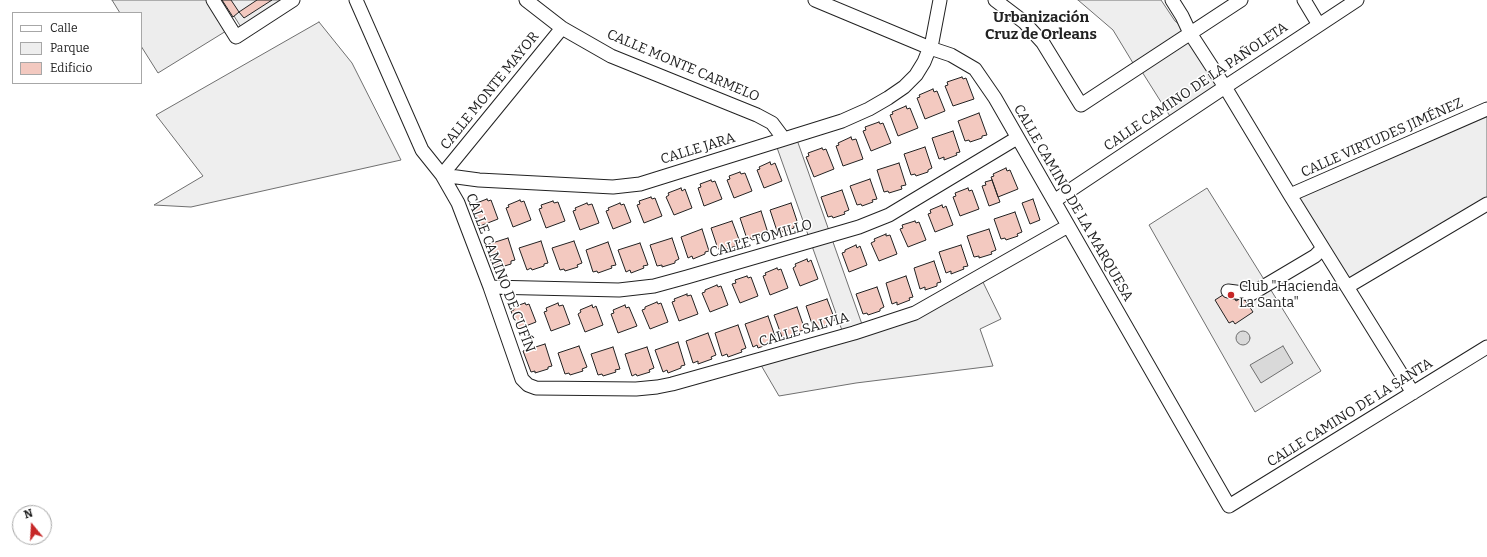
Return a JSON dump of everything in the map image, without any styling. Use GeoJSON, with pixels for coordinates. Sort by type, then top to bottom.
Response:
{"type":"FeatureCollection","features":[{"type":"Feature","properties":{"kind":"street"},"geometry":{"type":"LineString","coordinates":[[213,0],[236,37],[293,0]]}},
{"type":"Feature","properties":{"kind":"street","name":"CALLE CAMINO DE CUFÍN"},"geometry":{"type":"LineString","coordinates":[[356,0],[422,150],[442,175],[458,203],[490,287],[522,379],[528,385]]}},
{"type":"Feature","properties":{"kind":"street","name":"CALLE MONTE CARMELO"},"geometry":{"type":"LineString","coordinates":[[526,0],[562,28],[611,56],[757,115],[772,123],[784,139]]}},
{"type":"Feature","properties":{"kind":"street","name":"CALLE CAMINO DE LA MARQUESA"},"geometry":{"type":"LineString","coordinates":[[815,0],[830,3],[930,48],[951,55],[975,69],[1018,138],[1229,506]]}},
{"type":"Feature","properties":{"kind":"street","name":"CALLE JARA"},"geometry":{"type":"LineString","coordinates":[[442,175],[479,180],[613,187],[640,184],[842,121],[869,109],[888,98],[904,87],[916,75],[930,48],[934,36],[940,0]]}},
{"type":"Feature","properties":{"kind":"street"},"geometry":{"type":"LineString","coordinates":[[995,0],[1024,22],[1043,43],[1081,105],[1241,0]]}},
{"type":"Feature","properties":{"kind":"street"},"geometry":{"type":"LineString","coordinates":[[1162,0],[1175,21],[1190,33]]}},
{"type":"Feature","properties":{"kind":"street"},"geometry":{"type":"LineString","coordinates":[[1172,0],[1190,33],[1225,86],[1290,196],[1412,393]]}},
{"type":"Feature","properties":{"kind":"street"},"geometry":{"type":"LineString","coordinates":[[1304,0],[1319,25]]}},
{"type":"Feature","properties":{"kind":"street","name":"CALLE CAMINO DE LA PAÑOLETA"},"geometry":{"type":"LineString","coordinates":[[1054,201],[1225,86],[1357,0]]}},
{"type":"Feature","properties":{"kind":"street","name":"CALLE MONTE MAYOR"},"geometry":{"type":"LineString","coordinates":[[442,175],[562,28]]}},
{"type":"Feature","properties":{"kind":"street","name":"CALLE VIRTUDES JIMÉNEZ"},"geometry":{"type":"LineString","coordinates":[[1290,196],[1487,109]]}},
{"type":"Feature","properties":{"kind":"street","name":"CALLE TOMILLO"},"geometry":{"type":"LineString","coordinates":[[490,287],[619,290],[654,286],[687,277],[859,228],[889,215],[1018,138]]}},
{"type":"Feature","properties":{"kind":"street"},"geometry":{"type":"LineString","coordinates":[[1347,287],[1487,204]]}},
{"type":"Feature","properties":{"kind":"street","name":"CALLE SALVIA"},"geometry":{"type":"LineString","coordinates":[[528,385],[536,388],[636,389],[657,387],[854,333],[915,313],[1068,226]]}},
{"type":"Feature","properties":{"kind":"street"},"geometry":{"type":"LineString","coordinates":[[1228,291],[1251,294],[1315,256],[1323,248]]}},
{"type":"Feature","properties":{"kind":"street","name":"CALLE CAMINO DE LA SANTA"},"geometry":{"type":"LineString","coordinates":[[1229,506],[1487,347]]}},
{"type":"Feature","properties":{"kind":"green space"},"geometry":{"type":"Polygon","coordinates":[[[1078,0],[1161,0],[1175,21],[1190,33],[1225,87],[1173,121],[1139,67],[1136,68],[1113,30],[1078,0]]]}},
{"type":"Feature","properties":{"kind":"green space"},"geometry":{"type":"Polygon","coordinates":[[[319,22],[352,63],[401,160],[191,207],[154,205],[203,176],[156,115],[319,22]]]}},
{"type":"Feature","properties":{"kind":"green space"},"geometry":{"type":"Polygon","coordinates":[[[1487,109],[1487,204],[1347,287],[1325,251],[1269,287],[1321,371],[1255,412],[1149,225],[1207,188],[1265,281],[1321,246],[1290,195],[1487,109]]]}},
{"type":"Feature","properties":{"kind":"green space"},"geometry":{"type":"Polygon","coordinates":[[[796,137],[864,330],[980,276],[1001,319],[980,329],[993,366],[856,383],[779,396],[758,360],[844,336],[775,142],[796,137]]]}},
{"type":"Feature","properties":{"kind":"shaded area"},"geometry":{"type":"Polygon","coordinates":[[[112,0],[213,0],[231,28],[158,73],[142,48],[142,12],[119,12],[112,0]]]}},
{"type":"Feature","properties":{"kind":"shaded area"},"geometry":{"type":"Polygon","coordinates":[[[224,0],[293,0],[244,32],[224,0]]]}},
{"type":"Feature","properties":{"kind":"shaded area"},"geometry":{"type":"Polygon","coordinates":[[[1240,331],[1246,331],[1250,335],[1250,341],[1246,345],[1240,345],[1236,341],[1236,335],[1240,331]]]}},
{"type":"Feature","properties":{"kind":"shaded area"},"geometry":{"type":"Polygon","coordinates":[[[1283,346],[1293,363],[1261,383],[1250,365],[1283,346]]]}},
{"type":"Feature","properties":{"kind":"building"},"geometry":{"type":"Polygon","coordinates":[[[222,0],[231,0],[239,12],[233,17],[222,0]]]}},
{"type":"Feature","properties":{"kind":"building"},"geometry":{"type":"Polygon","coordinates":[[[257,0],[272,0],[244,18],[239,12],[257,0]]]}},
{"type":"Feature","properties":{"kind":"building"},"geometry":{"type":"Polygon","coordinates":[[[962,77],[963,79],[966,78],[974,99],[953,106],[945,86],[948,85],[947,82],[962,77]]]}},
{"type":"Feature","properties":{"kind":"building"},"geometry":{"type":"Polygon","coordinates":[[[933,89],[934,92],[937,91],[945,111],[925,119],[917,98],[920,97],[919,95],[933,89]]]}},
{"type":"Feature","properties":{"kind":"building"},"geometry":{"type":"Polygon","coordinates":[[[906,106],[907,109],[910,108],[918,128],[898,136],[890,115],[893,114],[892,112],[906,106]]]}},
{"type":"Feature","properties":{"kind":"building"},"geometry":{"type":"Polygon","coordinates":[[[979,113],[987,135],[970,142],[969,140],[965,141],[958,121],[979,113]]]}},
{"type":"Feature","properties":{"kind":"building"},"geometry":{"type":"Polygon","coordinates":[[[879,122],[880,124],[883,123],[891,143],[871,151],[863,131],[866,130],[865,127],[879,122]]]}},
{"type":"Feature","properties":{"kind":"building"},"geometry":{"type":"Polygon","coordinates":[[[953,131],[960,152],[956,153],[957,155],[944,160],[944,157],[939,159],[932,138],[953,131]]]}},
{"type":"Feature","properties":{"kind":"building"},"geometry":{"type":"Polygon","coordinates":[[[851,137],[852,140],[856,139],[863,159],[843,166],[836,146],[839,145],[838,143],[851,137]]]}},
{"type":"Feature","properties":{"kind":"building"},"geometry":{"type":"Polygon","coordinates":[[[925,147],[932,168],[928,170],[928,172],[916,176],[915,174],[911,175],[904,154],[925,147]]]}},
{"type":"Feature","properties":{"kind":"building"},"geometry":{"type":"Polygon","coordinates":[[[822,148],[823,150],[826,149],[834,169],[814,177],[806,157],[809,156],[808,153],[822,148]]]}},
{"type":"Feature","properties":{"kind":"building"},"geometry":{"type":"Polygon","coordinates":[[[770,162],[771,165],[775,163],[782,181],[764,188],[757,170],[760,169],[759,167],[770,162]]]}},
{"type":"Feature","properties":{"kind":"building"},"geometry":{"type":"Polygon","coordinates":[[[899,163],[906,185],[901,186],[902,189],[889,193],[888,191],[884,192],[877,170],[899,163]]]}},
{"type":"Feature","properties":{"kind":"building"},"geometry":{"type":"Polygon","coordinates":[[[1006,168],[1007,171],[1010,170],[1018,189],[998,197],[991,177],[994,176],[993,174],[1006,168]]]}},
{"type":"Feature","properties":{"kind":"building"},"geometry":{"type":"Polygon","coordinates":[[[740,172],[741,174],[745,173],[752,191],[734,198],[727,180],[730,179],[729,176],[740,172]]]}},
{"type":"Feature","properties":{"kind":"building"},"geometry":{"type":"Polygon","coordinates":[[[870,179],[877,199],[872,200],[873,202],[862,206],[861,204],[857,205],[850,186],[870,179]]]}},
{"type":"Feature","properties":{"kind":"building"},"geometry":{"type":"Polygon","coordinates":[[[711,180],[712,182],[715,181],[722,199],[704,206],[698,188],[701,187],[700,184],[711,180]]]}},
{"type":"Feature","properties":{"kind":"building"},"geometry":{"type":"Polygon","coordinates":[[[992,180],[1000,202],[989,206],[982,186],[986,185],[985,182],[992,180]]]}},
{"type":"Feature","properties":{"kind":"building"},"geometry":{"type":"Polygon","coordinates":[[[681,188],[682,191],[685,189],[692,208],[674,215],[666,197],[669,195],[668,193],[681,188]]]}},
{"type":"Feature","properties":{"kind":"building"},"geometry":{"type":"Polygon","coordinates":[[[968,188],[969,191],[972,190],[979,209],[960,216],[953,197],[956,196],[955,193],[968,188]]]}},
{"type":"Feature","properties":{"kind":"building"},"geometry":{"type":"Polygon","coordinates":[[[842,190],[849,210],[844,212],[845,214],[833,218],[832,216],[828,217],[821,197],[842,190]]]}},
{"type":"Feature","properties":{"kind":"building"},"geometry":{"type":"Polygon","coordinates":[[[651,197],[652,199],[655,198],[662,216],[644,223],[637,205],[640,204],[639,201],[651,197]]]}},
{"type":"Feature","properties":{"kind":"building"},"geometry":{"type":"Polygon","coordinates":[[[487,199],[488,201],[491,200],[498,219],[480,226],[472,207],[475,206],[474,204],[487,199]]]}},
{"type":"Feature","properties":{"kind":"building"},"geometry":{"type":"Polygon","coordinates":[[[1033,199],[1040,220],[1030,224],[1022,203],[1033,199]]]}},
{"type":"Feature","properties":{"kind":"building"},"geometry":{"type":"Polygon","coordinates":[[[520,200],[521,202],[524,201],[531,220],[513,227],[506,208],[509,207],[508,205],[520,200]]]}},
{"type":"Feature","properties":{"kind":"building"},"geometry":{"type":"Polygon","coordinates":[[[553,201],[554,203],[558,202],[565,221],[546,228],[539,209],[542,208],[541,205],[553,201]]]}},
{"type":"Feature","properties":{"kind":"building"},"geometry":{"type":"Polygon","coordinates":[[[587,203],[588,205],[592,204],[599,223],[580,230],[573,211],[576,210],[575,208],[587,203]]]}},
{"type":"Feature","properties":{"kind":"building"},"geometry":{"type":"Polygon","coordinates":[[[620,203],[621,205],[624,204],[631,222],[613,229],[606,211],[609,210],[608,208],[620,203]]]}},
{"type":"Feature","properties":{"kind":"building"},"geometry":{"type":"Polygon","coordinates":[[[791,203],[798,224],[794,226],[794,228],[782,232],[781,230],[777,231],[770,210],[791,203]]]}},
{"type":"Feature","properties":{"kind":"building"},"geometry":{"type":"Polygon","coordinates":[[[942,205],[943,208],[946,206],[953,225],[935,232],[928,214],[931,213],[930,210],[942,205]]]}},
{"type":"Feature","properties":{"kind":"building"},"geometry":{"type":"Polygon","coordinates":[[[761,211],[768,233],[752,240],[751,238],[747,239],[740,218],[761,211]]]}},
{"type":"Feature","properties":{"kind":"building"},"geometry":{"type":"Polygon","coordinates":[[[1015,212],[1022,232],[1017,234],[1018,236],[1006,240],[1005,238],[1001,239],[994,219],[1015,212]]]}},
{"type":"Feature","properties":{"kind":"building"},"geometry":{"type":"Polygon","coordinates":[[[732,221],[740,242],[735,244],[736,246],[723,250],[722,248],[718,249],[711,228],[732,221]]]}},
{"type":"Feature","properties":{"kind":"building"},"geometry":{"type":"Polygon","coordinates":[[[915,221],[916,223],[919,222],[926,240],[908,247],[900,229],[903,228],[902,225],[915,221]]]}},
{"type":"Feature","properties":{"kind":"building"},"geometry":{"type":"Polygon","coordinates":[[[702,229],[709,251],[693,259],[692,256],[688,258],[681,237],[702,229]]]}},
{"type":"Feature","properties":{"kind":"building"},"geometry":{"type":"Polygon","coordinates":[[[989,229],[996,250],[991,252],[992,254],[979,258],[979,256],[974,257],[967,236],[989,229]]]}},
{"type":"Feature","properties":{"kind":"building"},"geometry":{"type":"Polygon","coordinates":[[[886,234],[886,236],[890,235],[897,254],[879,261],[871,243],[875,241],[874,239],[886,234]]]}},
{"type":"Feature","properties":{"kind":"building"},"geometry":{"type":"Polygon","coordinates":[[[508,238],[515,260],[511,261],[511,264],[498,268],[498,265],[493,267],[486,245],[508,238]]]}},
{"type":"Feature","properties":{"kind":"building"},"geometry":{"type":"Polygon","coordinates":[[[672,238],[679,259],[675,261],[675,263],[662,267],[662,265],[657,266],[650,245],[672,238]]]}},
{"type":"Feature","properties":{"kind":"building"},"geometry":{"type":"Polygon","coordinates":[[[541,241],[548,263],[532,270],[531,268],[527,270],[519,248],[541,241]]]}},
{"type":"Feature","properties":{"kind":"building"},"geometry":{"type":"Polygon","coordinates":[[[574,241],[582,263],[577,265],[578,267],[565,271],[564,269],[560,270],[552,248],[574,241]]]}},
{"type":"Feature","properties":{"kind":"building"},"geometry":{"type":"Polygon","coordinates":[[[608,242],[616,265],[598,273],[597,271],[593,272],[586,250],[608,242]]]}},
{"type":"Feature","properties":{"kind":"building"},"geometry":{"type":"Polygon","coordinates":[[[640,243],[648,265],[643,266],[644,268],[631,273],[630,270],[626,272],[618,250],[640,243]]]}},
{"type":"Feature","properties":{"kind":"building"},"geometry":{"type":"Polygon","coordinates":[[[856,245],[857,248],[860,246],[867,265],[849,272],[842,253],[856,245]]]}},
{"type":"Feature","properties":{"kind":"building"},"geometry":{"type":"Polygon","coordinates":[[[961,245],[968,266],[963,267],[964,269],[951,274],[951,271],[946,273],[939,252],[961,245]]]}},
{"type":"Feature","properties":{"kind":"building"},"geometry":{"type":"Polygon","coordinates":[[[807,259],[808,262],[811,260],[818,279],[800,286],[793,268],[796,266],[795,264],[807,259]]]}},
{"type":"Feature","properties":{"kind":"building"},"geometry":{"type":"Polygon","coordinates":[[[934,261],[941,282],[937,283],[937,286],[925,290],[925,287],[920,289],[914,268],[934,261]]]}},
{"type":"Feature","properties":{"kind":"building"},"geometry":{"type":"Polygon","coordinates":[[[777,268],[778,270],[781,269],[788,288],[770,295],[763,276],[766,275],[765,273],[777,268]]]}},
{"type":"Feature","properties":{"kind":"building"},"geometry":{"type":"Polygon","coordinates":[[[747,276],[748,278],[751,277],[758,296],[740,303],[732,284],[736,283],[735,280],[747,276]]]}},
{"type":"Feature","properties":{"kind":"building"},"geometry":{"type":"Polygon","coordinates":[[[906,276],[913,297],[909,298],[910,300],[897,305],[897,302],[892,304],[886,283],[906,276]]]}},
{"type":"Feature","properties":{"kind":"building"},"geometry":{"type":"Polygon","coordinates":[[[717,285],[718,287],[721,286],[728,305],[710,312],[702,293],[705,292],[705,290],[717,285]]]}},
{"type":"Feature","properties":{"kind":"building"},"geometry":{"type":"Polygon","coordinates":[[[877,287],[884,307],[880,309],[880,311],[868,315],[867,313],[863,314],[856,294],[877,287]]]}},
{"type":"Feature","properties":{"kind":"building"},"geometry":{"type":"Polygon","coordinates":[[[1226,293],[1229,298],[1233,295],[1236,301],[1243,297],[1253,312],[1235,324],[1233,321],[1229,323],[1215,300],[1226,293]]]}},
{"type":"Feature","properties":{"kind":"building"},"geometry":{"type":"Polygon","coordinates":[[[687,294],[687,296],[691,295],[698,314],[679,321],[672,302],[675,301],[674,299],[687,294]]]}},
{"type":"Feature","properties":{"kind":"building"},"geometry":{"type":"Polygon","coordinates":[[[827,299],[835,320],[830,322],[831,324],[818,328],[817,326],[813,327],[806,306],[827,299]]]}},
{"type":"Feature","properties":{"kind":"building"},"geometry":{"type":"Polygon","coordinates":[[[657,302],[658,304],[661,303],[668,322],[650,329],[642,310],[645,309],[645,307],[657,302]]]}},
{"type":"Feature","properties":{"kind":"building"},"geometry":{"type":"Polygon","coordinates":[[[525,303],[526,305],[529,304],[536,322],[518,329],[511,311],[514,310],[513,307],[525,303]]]}},
{"type":"Feature","properties":{"kind":"building"},"geometry":{"type":"Polygon","coordinates":[[[558,303],[559,306],[563,305],[570,324],[551,331],[544,312],[547,311],[546,308],[558,303]]]}},
{"type":"Feature","properties":{"kind":"building"},"geometry":{"type":"Polygon","coordinates":[[[592,305],[593,308],[596,306],[603,325],[585,332],[578,314],[581,312],[580,310],[592,305]]]}},
{"type":"Feature","properties":{"kind":"building"},"geometry":{"type":"Polygon","coordinates":[[[625,305],[626,308],[629,307],[637,326],[618,333],[611,314],[614,313],[613,310],[625,305]]]}},
{"type":"Feature","properties":{"kind":"building"},"geometry":{"type":"Polygon","coordinates":[[[797,307],[805,330],[787,338],[786,336],[782,337],[774,315],[797,307]]]}},
{"type":"Feature","properties":{"kind":"building"},"geometry":{"type":"Polygon","coordinates":[[[768,316],[776,339],[771,341],[772,343],[758,348],[757,345],[753,347],[745,324],[768,316]]]}},
{"type":"Feature","properties":{"kind":"building"},"geometry":{"type":"Polygon","coordinates":[[[738,325],[746,348],[741,350],[742,352],[728,357],[727,354],[722,356],[715,333],[738,325]]]}},
{"type":"Feature","properties":{"kind":"building"},"geometry":{"type":"Polygon","coordinates":[[[708,333],[716,355],[711,357],[712,359],[698,364],[698,361],[693,363],[686,341],[708,333]]]}},
{"type":"Feature","properties":{"kind":"building"},"geometry":{"type":"Polygon","coordinates":[[[678,342],[685,365],[668,373],[667,370],[663,372],[655,350],[678,342]]]}},
{"type":"Feature","properties":{"kind":"building"},"geometry":{"type":"Polygon","coordinates":[[[545,344],[552,366],[548,367],[548,369],[535,373],[535,371],[531,372],[523,351],[545,344]]]}},
{"type":"Feature","properties":{"kind":"building"},"geometry":{"type":"Polygon","coordinates":[[[579,346],[587,367],[582,369],[583,371],[570,375],[569,373],[565,374],[558,353],[579,346]]]}},
{"type":"Feature","properties":{"kind":"building"},"geometry":{"type":"Polygon","coordinates":[[[613,347],[620,369],[615,370],[616,372],[603,376],[602,374],[598,375],[591,354],[613,347]]]}},
{"type":"Feature","properties":{"kind":"building"},"geometry":{"type":"Polygon","coordinates":[[[647,347],[654,368],[649,370],[650,372],[632,376],[625,354],[647,347]]]}},
{"type":"Feature","properties":{"kind":"place","name":"Club \"Hacienda La Santa\""},"geometry":{"type":"Point","coordinates":[1231,295]}},
{"type":"Feature","properties":{"kind":"district","name":"Urbanización Cruz de Orleans"},"geometry":{"type":"Point","coordinates":[1041,26]}}]}
